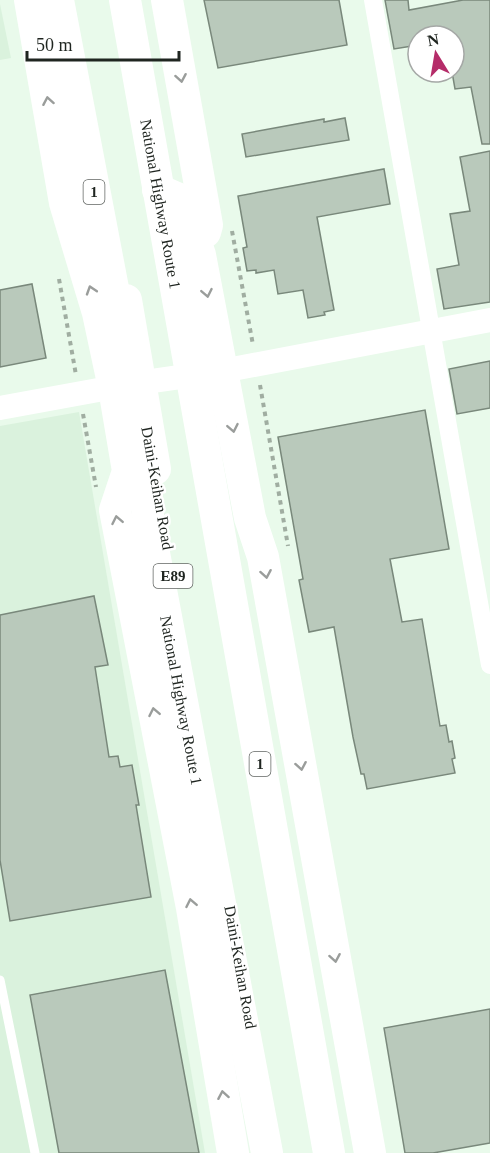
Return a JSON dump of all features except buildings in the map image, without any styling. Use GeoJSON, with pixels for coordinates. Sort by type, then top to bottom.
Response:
{"type":"FeatureCollection","features":[{"type":"Feature","properties":{"kind":"highway"},"geometry":{"type":"LineString","coordinates":[[30,0],[65,203],[81,260],[123,386],[128,471],[142,526],[151,537]]}},
{"type":"Feature","properties":{"kind":"highway","name":"National Highway Route 1"},"geometry":{"type":"LineString","coordinates":[[58,0],[92,180],[123,386],[267,1153]]}},
{"type":"Feature","properties":{"kind":"highway","name":"Daini-Keihan Road"},"geometry":{"type":"LineString","coordinates":[[74,0],[273,1153]]}},
{"type":"Feature","properties":{"kind":"highway","name":"E89"},"geometry":{"type":"LineString","coordinates":[[117,0],[315,1153]]}},
{"type":"Feature","properties":{"kind":"highway","name":"National Highway Route 1"},"geometry":{"type":"LineString","coordinates":[[125,0],[158,190],[207,373],[226,565],[329,1153]]}},
{"type":"Feature","properties":{"kind":"highway"},"geometry":{"type":"LineString","coordinates":[[167,0],[207,225],[200,255]]}},
{"type":"Feature","properties":{"kind":"highway"},"geometry":{"type":"LineString","coordinates":[[81,260],[90,235],[92,180]]}},
{"type":"Feature","properties":{"kind":"highway"},"geometry":{"type":"LineString","coordinates":[[158,190],[181,200],[200,255],[207,373],[263,557],[370,1153]]}},
{"type":"Feature","properties":{"kind":"highway"},"geometry":{"type":"LineString","coordinates":[[128,471],[115,510],[192,908],[233,1153]]}},
{"type":"Feature","properties":{"kind":"highway"},"geometry":{"type":"LineString","coordinates":[[226,565],[244,534],[250,518]]}},
{"type":"Feature","properties":{"kind":"street"},"geometry":{"type":"LineString","coordinates":[[373,0],[490,665]]}},
{"type":"Feature","properties":{"kind":"street"},"geometry":{"type":"LineString","coordinates":[[0,408],[207,373],[490,320]]}},
{"type":"Feature","properties":{"kind":"lane"},"geometry":{"type":"LineString","coordinates":[[0,980],[35,1153]]}},
{"type":"Feature","properties":{"kind":"shaded area"},"geometry":{"type":"Polygon","coordinates":[[[0,4],[11,58],[0,60],[0,4]]]}},
{"type":"Feature","properties":{"kind":"shaded area"},"geometry":{"type":"Polygon","coordinates":[[[79,412],[205,1153],[0,1153],[0,426],[79,412]]]}}]}
